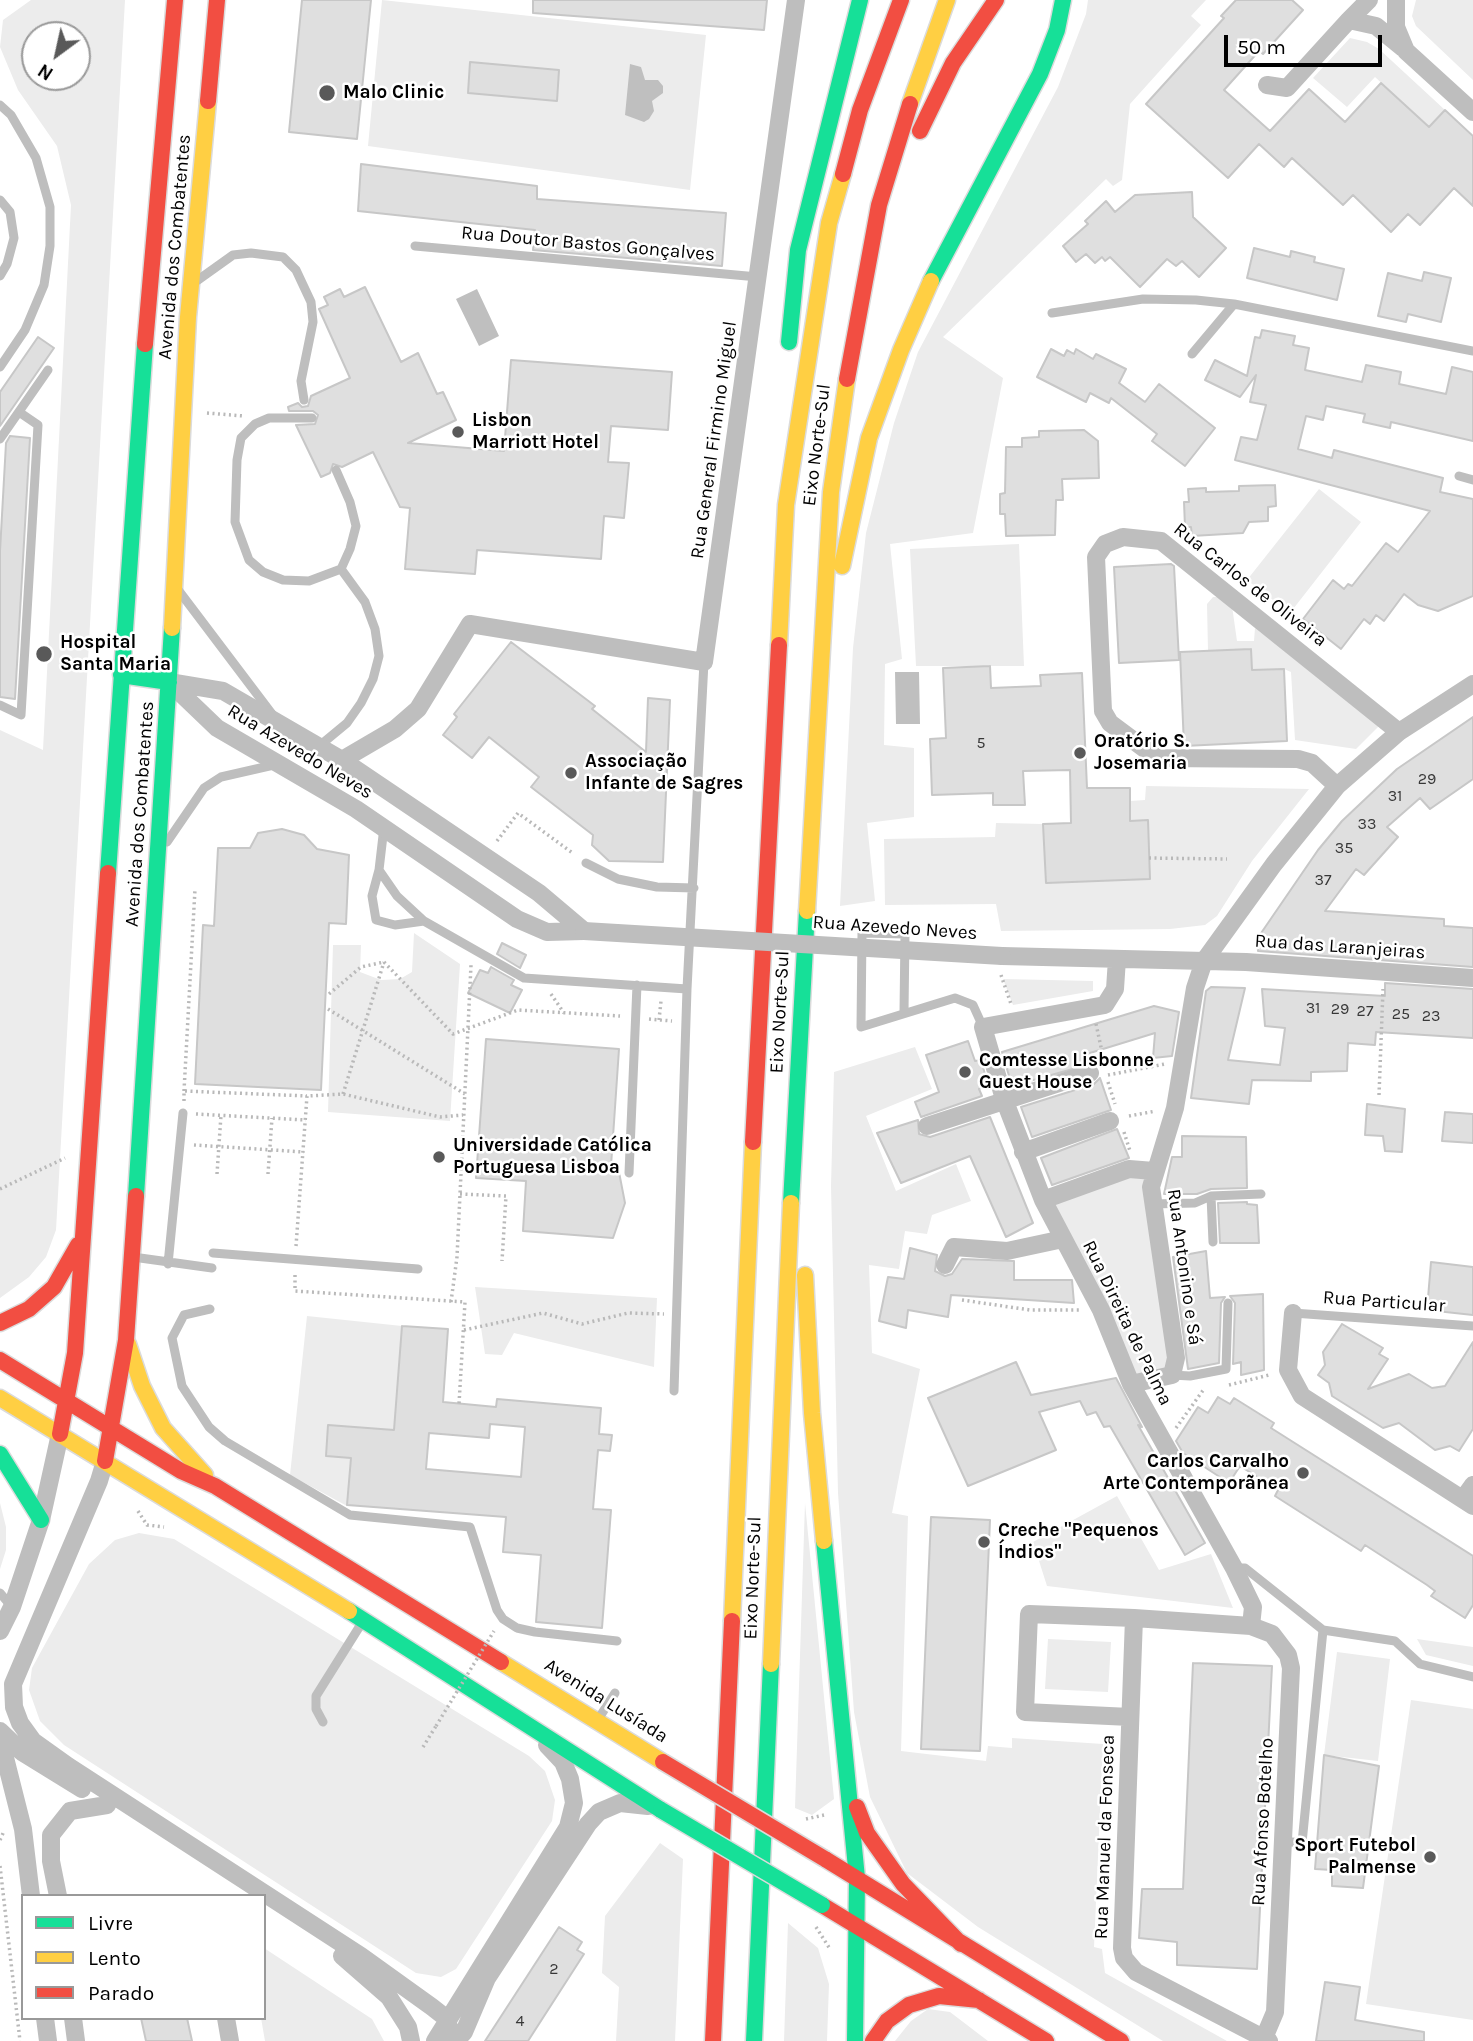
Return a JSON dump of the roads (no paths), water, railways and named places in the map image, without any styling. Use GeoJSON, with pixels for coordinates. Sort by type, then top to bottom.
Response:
{"type":"FeatureCollection","features":[{"type":"Feature","properties":{"kind":"main road","name":"Avenida dos Combatentes"},"geometry":{"type":"LineString","coordinates":[[60,1434],[75,1353],[145,344],[175,0]]}},
{"type":"Feature","properties":{"kind":"main road","name":"Avenida dos Combatentes"},"geometry":{"type":"LineString","coordinates":[[104,1461],[126,1340],[159,855],[191,285],[216,0]]}},
{"type":"Feature","properties":{"kind":"main road"},"geometry":{"type":"LineString","coordinates":[[788,358],[798,250],[860,0]]}},
{"type":"Feature","properties":{"kind":"main road","name":"Eixo Norte-Sul"},"geometry":{"type":"LineString","coordinates":[[713,2041],[758,1034],[790,470],[829,223],[860,110],[901,0]]}},
{"type":"Feature","properties":{"kind":"main road","name":"Eixo Norte-Sul"},"geometry":{"type":"LineString","coordinates":[[754,2041],[796,1095],[831,492],[858,311],[879,205],[909,104],[947,0]]}},
{"type":"Feature","properties":{"kind":"main road"},"geometry":{"type":"LineString","coordinates":[[858,311],[934,97],[968,39],[996,0]]}},
{"type":"Feature","properties":{"kind":"main road"},"geometry":{"type":"LineString","coordinates":[[819,677],[869,438],[887,385],[943,254],[1040,74],[1057,30],[1063,0]]}},
{"type":"Feature","properties":{"kind":"main road"},"geometry":{"type":"LineString","coordinates":[[788,386],[790,470]]}},
{"type":"Feature","properties":{"kind":"main road"},"geometry":{"type":"LineString","coordinates":[[121,675],[169,682]]}},
{"type":"Feature","properties":{"kind":"main road"},"geometry":{"type":"LineString","coordinates":[[796,1095],[812,1413],[857,1878],[855,2041]]}},
{"type":"Feature","properties":{"kind":"main road"},"geometry":{"type":"LineString","coordinates":[[0,1323],[29,1308],[54,1287],[82,1237]]}},
{"type":"Feature","properties":{"kind":"main road"},"geometry":{"type":"LineString","coordinates":[[126,1340],[142,1387],[163,1428],[215,1486]]}},
{"type":"Feature","properties":{"kind":"main road","name":"Avenida Lusíada"},"geometry":{"type":"LineString","coordinates":[[0,1360],[181,1471],[215,1486],[1121,2041]]}},
{"type":"Feature","properties":{"kind":"main road"},"geometry":{"type":"LineString","coordinates":[[0,1398],[364,1620],[661,1810],[1045,2041]]}},
{"type":"Feature","properties":{"kind":"main road"},"geometry":{"type":"LineString","coordinates":[[0,1454],[41,1520]]}},
{"type":"Feature","properties":{"kind":"main road"},"geometry":{"type":"LineString","coordinates":[[848,1787],[867,1833],[903,1884],[961,1944]]}},
{"type":"Feature","properties":{"kind":"main road"},"geometry":{"type":"LineString","coordinates":[[873,2041],[887,2021],[909,2005],[939,1996],[979,2000]]}},
{"type":"Feature","properties":{"kind":"street","name":"Rua General Firmino Miguel"},"geometry":{"type":"LineString","coordinates":[[704,662],[796,0]]}},
{"type":"Feature","properties":{"kind":"street"},"geometry":{"type":"LineString","coordinates":[[1267,85],[1287,88],[1369,0]]}},
{"type":"Feature","properties":{"kind":"street"},"geometry":{"type":"LineString","coordinates":[[1396,0],[1396,27],[1406,51]]}},
{"type":"Feature","properties":{"kind":"street"},"geometry":{"type":"LineString","coordinates":[[1349,20],[1376,26],[1473,112]]}},
{"type":"Feature","properties":{"kind":"street","name":"Rua Carlos de Oliveira"},"geometry":{"type":"LineString","coordinates":[[1337,786],[1312,763],[1298,759],[1157,758],[1106,719],[1096,557],[1105,544],[1116,538],[1149,537],[1161,541],[1399,732]]}},
{"type":"Feature","properties":{"kind":"street","name":"Rua Azevedo Neves"},"geometry":{"type":"LineString","coordinates":[[342,760],[395,729],[418,709],[470,624],[704,662]]}},
{"type":"Feature","properties":{"kind":"street","name":"Rua Azevedo Neves"},"geometry":{"type":"LineString","coordinates":[[169,682],[223,691],[342,760],[554,904],[584,931]]}},
{"type":"Feature","properties":{"kind":"street","name":"Rua Azevedo Neves"},"geometry":{"type":"LineString","coordinates":[[169,682],[217,728],[282,764],[384,828],[517,919],[547,932],[584,931],[1002,956],[1204,961]]}},
{"type":"Feature","properties":{"kind":"street","name":"Rua Antonino e Sá"},"geometry":{"type":"LineString","coordinates":[[1172,1375],[1175,1350],[1151,1204],[1154,1171],[1175,1108],[1195,988],[1204,961],[1274,864],[1337,786],[1399,732],[1473,684]]}},
{"type":"Feature","properties":{"kind":"street"},"geometry":{"type":"LineString","coordinates":[[983,1027],[1092,1010],[1105,1005],[1112,997],[1117,959]]}},
{"type":"Feature","properties":{"kind":"street","name":"Rua das Laranjeiras"},"geometry":{"type":"LineString","coordinates":[[1204,961],[1473,978]]}},
{"type":"Feature","properties":{"kind":"street","name":"Rua Direita de Palma"},"geometry":{"type":"LineString","coordinates":[[983,1027],[1004,1099],[1043,1200],[1101,1310],[1131,1384],[1234,1568],[1253,1607],[1251,1626]]}},
{"type":"Feature","properties":{"kind":"street"},"geometry":{"type":"LineString","coordinates":[[927,1126],[1004,1099],[1100,1073]]}},
{"type":"Feature","properties":{"kind":"street"},"geometry":{"type":"LineString","coordinates":[[1023,1152],[1115,1120]]}},
{"type":"Feature","properties":{"kind":"street"},"geometry":{"type":"LineString","coordinates":[[1043,1200],[1129,1169],[1154,1171]]}},
{"type":"Feature","properties":{"kind":"street"},"geometry":{"type":"LineString","coordinates":[[945,1265],[954,1247],[1007,1251],[1063,1239]]}},
{"type":"Feature","properties":{"kind":"street"},"geometry":{"type":"LineString","coordinates":[[1293,1313],[1288,1370],[1302,1396],[1470,1497]]}},
{"type":"Feature","properties":{"kind":"street"},"geometry":{"type":"LineString","coordinates":[[1131,1384],[1172,1375]]}},
{"type":"Feature","properties":{"kind":"street"},"geometry":{"type":"LineString","coordinates":[[0,1632],[12,1608],[41,1520],[60,1434]]}},
{"type":"Feature","properties":{"kind":"street"},"geometry":{"type":"LineString","coordinates":[[104,1461],[89,1507],[13,1684],[14,1707],[20,1723],[33,1741],[265,1894]]}},
{"type":"Feature","properties":{"kind":"street","name":"Rua Manuel da Fonseca"},"geometry":{"type":"LineString","coordinates":[[1130,1717],[1025,1712],[1029,1614],[1251,1626]]}},
{"type":"Feature","properties":{"kind":"street","name":"Rua Manuel da Fonseca"},"geometry":{"type":"LineString","coordinates":[[1134,1619],[1122,1948],[1124,1958],[1136,1972],[1266,2040]]}},
{"type":"Feature","properties":{"kind":"street","name":"Rua Afonso Botelho"},"geometry":{"type":"LineString","coordinates":[[1251,1626],[1272,1634],[1282,1643],[1291,1668],[1275,2012],[1266,2040]]}},
{"type":"Feature","properties":{"kind":"street"},"geometry":{"type":"LineString","coordinates":[[435,2041],[446,2018],[560,1841],[572,1815],[573,1790],[567,1770],[533,1730]]}},
{"type":"Feature","properties":{"kind":"street"},"geometry":{"type":"LineString","coordinates":[[0,1731],[22,1752],[245,1894]]}},
{"type":"Feature","properties":{"kind":"street"},"geometry":{"type":"LineString","coordinates":[[0,1738],[23,1829],[31,1894]]}},
{"type":"Feature","properties":{"kind":"street"},"geometry":{"type":"LineString","coordinates":[[0,1778],[14,1790]]}},
{"type":"Feature","properties":{"kind":"street"},"geometry":{"type":"LineString","coordinates":[[456,2041],[464,2032],[487,1978],[598,1812],[620,1803],[639,1804],[661,1810]]}},
{"type":"Feature","properties":{"kind":"street"},"geometry":{"type":"LineString","coordinates":[[58,1894],[51,1861],[51,1835],[70,1811],[107,1805]]}},
{"type":"Feature","properties":{"kind":"street"},"geometry":{"type":"LineString","coordinates":[[266,1894],[361,1956],[446,2018],[450,2030],[448,2041]]}},
{"type":"Feature","properties":{"kind":"street"},"geometry":{"type":"LineString","coordinates":[[266,1907],[351,1962],[389,1997],[408,2027],[411,2041]]}},
{"type":"Feature","properties":{"kind":"street"},"geometry":{"type":"LineString","coordinates":[[45,2020],[48,2041]]}},
{"type":"Feature","properties":{"kind":"street"},"geometry":{"type":"LineString","coordinates":[[73,2020],[76,2041]]}},
{"type":"Feature","properties":{"kind":"street"},"geometry":{"type":"LineString","coordinates":[[226,2020],[230,2041]]}},
{"type":"Feature","properties":{"kind":"lane"},"geometry":{"type":"LineString","coordinates":[[0,104],[10,115],[36,158],[50,207],[50,246],[44,285],[25,330],[0,367]]}},
{"type":"Feature","properties":{"kind":"lane"},"geometry":{"type":"LineString","coordinates":[[0,200],[10,212],[14,238],[7,264],[0,276]]}},
{"type":"Feature","properties":{"kind":"lane","name":"Rua Doutor Bastos Gonçalves"},"geometry":{"type":"LineString","coordinates":[[415,246],[758,277]]}},
{"type":"Feature","properties":{"kind":"lane"},"geometry":{"type":"LineString","coordinates":[[191,285],[209,270],[233,256],[251,253],[284,257],[296,270],[311,302],[313,322],[301,381],[304,400]]}},
{"type":"Feature","properties":{"kind":"lane"},"geometry":{"type":"LineString","coordinates":[[1052,313],[1143,299],[1234,304],[1473,351]]}},
{"type":"Feature","properties":{"kind":"lane"},"geometry":{"type":"LineString","coordinates":[[1192,354],[1234,304]]}},
{"type":"Feature","properties":{"kind":"lane"},"geometry":{"type":"LineString","coordinates":[[0,439],[48,370]]}},
{"type":"Feature","properties":{"kind":"lane"},"geometry":{"type":"LineString","coordinates":[[0,705],[21,715],[38,425],[19,412]]}},
{"type":"Feature","properties":{"kind":"lane"},"geometry":{"type":"LineString","coordinates":[[312,418],[269,418],[255,424],[241,438],[234,522],[249,560],[263,572],[283,580],[309,582],[341,569],[351,549],[356,526],[350,502],[336,470]]}},
{"type":"Feature","properties":{"kind":"lane"},"geometry":{"type":"LineString","coordinates":[[1459,477],[1473,480]]}},
{"type":"Feature","properties":{"kind":"lane"},"geometry":{"type":"LineString","coordinates":[[318,747],[347,723],[361,704],[373,679],[379,656],[375,629],[365,602],[341,569]]}},
{"type":"Feature","properties":{"kind":"lane"},"geometry":{"type":"LineString","coordinates":[[175,585],[279,724]]}},
{"type":"Feature","properties":{"kind":"lane","name":"Rua General Firmino Miguel"},"geometry":{"type":"LineString","coordinates":[[674,1391],[687,989],[704,662]]}},
{"type":"Feature","properties":{"kind":"lane"},"geometry":{"type":"LineString","coordinates":[[159,855],[204,788],[221,777],[282,764]]}},
{"type":"Feature","properties":{"kind":"lane"},"geometry":{"type":"LineString","coordinates":[[384,828],[379,870],[372,896],[376,920],[396,925],[424,921]]}},
{"type":"Feature","properties":{"kind":"lane"},"geometry":{"type":"LineString","coordinates":[[586,863],[618,879],[657,887],[694,888]]}},
{"type":"Feature","properties":{"kind":"lane"},"geometry":{"type":"LineString","coordinates":[[379,870],[397,896],[424,921],[524,978],[687,989]]}},
{"type":"Feature","properties":{"kind":"lane"},"geometry":{"type":"LineString","coordinates":[[904,1012],[905,934],[862,933],[861,1027],[944,999],[961,998],[978,1011],[983,1027]]}},
{"type":"Feature","properties":{"kind":"lane"},"geometry":{"type":"LineString","coordinates":[[629,1173],[637,985]]}},
{"type":"Feature","properties":{"kind":"lane"},"geometry":{"type":"LineString","coordinates":[[168,1264],[183,1113]]}},
{"type":"Feature","properties":{"kind":"lane"},"geometry":{"type":"LineString","coordinates":[[1151,1204],[1195,1203],[1211,1196],[1261,1194]]}},
{"type":"Feature","properties":{"kind":"lane"},"geometry":{"type":"LineString","coordinates":[[1211,1196],[1213,1241]]}},
{"type":"Feature","properties":{"kind":"lane"},"geometry":{"type":"LineString","coordinates":[[213,1253],[418,1269]]}},
{"type":"Feature","properties":{"kind":"lane"},"geometry":{"type":"LineString","coordinates":[[131,1257],[212,1268]]}},
{"type":"Feature","properties":{"kind":"lane"},"geometry":{"type":"LineString","coordinates":[[1172,1375],[1190,1376],[1226,1370],[1228,1303]]}},
{"type":"Feature","properties":{"kind":"lane"},"geometry":{"type":"LineString","coordinates":[[210,1309],[184,1315],[172,1338],[182,1386],[209,1427],[225,1441],[350,1515],[470,1527],[503,1619],[517,1628],[535,1632],[617,1641]]}},
{"type":"Feature","properties":{"kind":"lane","name":"Rua Particular"},"geometry":{"type":"LineString","coordinates":[[1293,1313],[1473,1326]]}},
{"type":"Feature","properties":{"kind":"lane"},"geometry":{"type":"LineString","coordinates":[[1234,1568],[1245,1568],[1323,1630],[1395,1641],[1420,1664],[1473,1677]]}},
{"type":"Feature","properties":{"kind":"lane"},"geometry":{"type":"LineString","coordinates":[[0,1593],[12,1608]]}},
{"type":"Feature","properties":{"kind":"lane"},"geometry":{"type":"LineString","coordinates":[[323,1722],[316,1709],[316,1696],[364,1620]]}},
{"type":"Feature","properties":{"kind":"lane"},"geometry":{"type":"LineString","coordinates":[[1282,1841],[1303,1843],[1323,1630]]}},
{"type":"Feature","properties":{"kind":"lane"},"geometry":{"type":"LineString","coordinates":[[598,1720],[615,1693]]}},
{"type":"Feature","properties":{"kind":"lane"},"geometry":{"type":"LineString","coordinates":[[1009,2018],[1019,2041]]}},
{"type":"Feature","properties":{"kind":"place","name":"Malo Clinic"},"geometry":{"type":"Point","coordinates":[327,93]}},
{"type":"Feature","properties":{"kind":"place","name":"Lisbon Marriott Hotel"},"geometry":{"type":"Point","coordinates":[458,432]}},
{"type":"Feature","properties":{"kind":"place","name":"Hospital Santa Maria"},"geometry":{"type":"Point","coordinates":[44,654]}},
{"type":"Feature","properties":{"kind":"place","name":"Oratório S. Josemaria"},"geometry":{"type":"Point","coordinates":[1080,753]}},
{"type":"Feature","properties":{"kind":"place","name":"Associação Infante de Sagres"},"geometry":{"type":"Point","coordinates":[571,773]}},
{"type":"Feature","properties":{"kind":"place","name":"Comtesse Lisbonne Guest House"},"geometry":{"type":"Point","coordinates":[965,1072]}},
{"type":"Feature","properties":{"kind":"place","name":"Universidade Católica Portuguesa Lisboa"},"geometry":{"type":"Point","coordinates":[439,1157]}},
{"type":"Feature","properties":{"kind":"place","name":"Carlos Carvalho Arte Contemporãnea"},"geometry":{"type":"Point","coordinates":[1303,1473]}},
{"type":"Feature","properties":{"kind":"place","name":"Creche \"Pequenos Índios\""},"geometry":{"type":"Point","coordinates":[984,1542]}},
{"type":"Feature","properties":{"kind":"place","name":"Sport Futebol Palmense"},"geometry":{"type":"Point","coordinates":[1430,1857]}}]}
